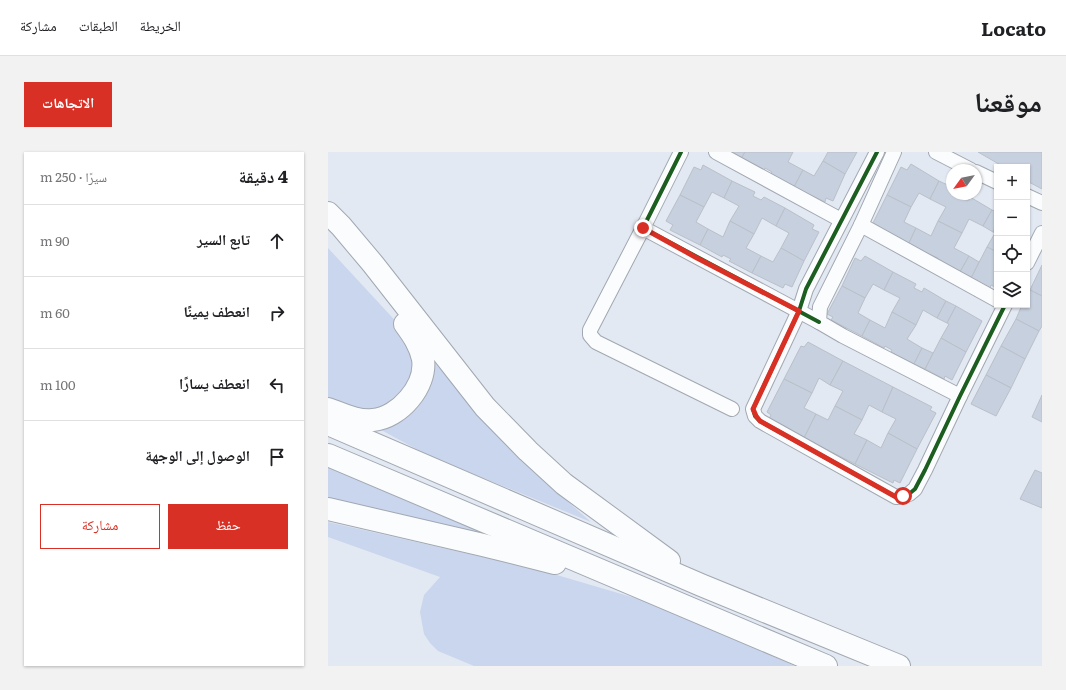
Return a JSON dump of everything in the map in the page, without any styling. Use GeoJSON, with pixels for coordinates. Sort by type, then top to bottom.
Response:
{"type":"FeatureCollection","features":[{"type":"Feature","properties":{"kind":"highway"},"geometry":{"type":"LineString","coordinates":[[328,212],[373,264],[485,407],[528,451],[564,484],[701,585]]}},
{"type":"Feature","properties":{"kind":"highway"},"geometry":{"type":"LineString","coordinates":[[328,232],[366,274],[393,307],[418,344],[423,360],[422,376],[413,395],[388,416],[372,420],[357,419],[328,408]]}},
{"type":"Feature","properties":{"kind":"highway"},"geometry":{"type":"LineString","coordinates":[[328,424],[701,585],[899,666]]}},
{"type":"Feature","properties":{"kind":"highway"},"geometry":{"type":"LineString","coordinates":[[328,455],[826,666]]}},
{"type":"Feature","properties":{"kind":"highway"},"geometry":{"type":"LineString","coordinates":[[328,509],[554,563],[686,607]]}},
{"type":"Feature","properties":{"kind":"street"},"geometry":{"type":"LineString","coordinates":[[681,152],[590,330],[590,335],[596,342],[732,409]]}},
{"type":"Feature","properties":{"kind":"street"},"geometry":{"type":"LineString","coordinates":[[716,152],[841,220]]}},
{"type":"Feature","properties":{"kind":"street"},"geometry":{"type":"LineString","coordinates":[[877,152],[806,289],[799,311],[753,409],[760,421],[896,497],[909,494],[914,489],[925,470],[1004,308]]}},
{"type":"Feature","properties":{"kind":"street"},"geometry":{"type":"LineString","coordinates":[[819,322],[820,307],[861,225],[894,152]]}},
{"type":"Feature","properties":{"kind":"street"},"geometry":{"type":"LineString","coordinates":[[936,152],[960,164]]}},
{"type":"Feature","properties":{"kind":"street"},"geometry":{"type":"LineString","coordinates":[[982,175],[994,181]]}},
{"type":"Feature","properties":{"kind":"street"},"geometry":{"type":"LineString","coordinates":[[1030,197],[1042,203]]}},
{"type":"Feature","properties":{"kind":"street"},"geometry":{"type":"LineString","coordinates":[[861,225],[994,298]]}},
{"type":"Feature","properties":{"kind":"street"},"geometry":{"type":"LineString","coordinates":[[643,228],[843,336],[960,396]]}},
{"type":"Feature","properties":{"kind":"street"},"geometry":{"type":"LineString","coordinates":[[1030,257],[1042,233]]}},
{"type":"Feature","properties":{"kind":"shaded area"},"geometry":{"type":"Polygon","coordinates":[[[328,248],[541,478],[591,522],[427,455],[328,401],[328,248]]]}},
{"type":"Feature","properties":{"kind":"shaded area"},"geometry":{"type":"Polygon","coordinates":[[[328,467],[517,542],[328,502],[328,467]]]}},
{"type":"Feature","properties":{"kind":"shaded area"},"geometry":{"type":"Polygon","coordinates":[[[328,522],[540,570],[652,603],[795,666],[474,666],[438,651],[424,634],[420,612],[424,595],[440,577],[328,537],[328,522]]]}},
{"type":"Feature","properties":{"kind":"building"},"geometry":{"type":"Polygon","coordinates":[[[729,152],[745,152],[741,159],[729,152]]]}},
{"type":"Feature","properties":{"kind":"building"},"geometry":{"type":"Polygon","coordinates":[[[745,152],[793,152],[788,162],[803,170],[794,187],[771,174],[772,172],[765,168],[764,171],[741,159],[745,152]]]}},
{"type":"Feature","properties":{"kind":"building"},"geometry":{"type":"Polygon","coordinates":[[[828,152],[857,152],[845,174],[823,161],[828,152]]]}},
{"type":"Feature","properties":{"kind":"building"},"geometry":{"type":"Polygon","coordinates":[[[978,152],[1042,152],[1042,189],[1030,183],[1030,164],[999,164],[978,152]]]}},
{"type":"Feature","properties":{"kind":"building"},"geometry":{"type":"Polygon","coordinates":[[[823,161],[845,174],[833,201],[826,198],[825,202],[794,187],[803,170],[814,176],[823,161]]]}},
{"type":"Feature","properties":{"kind":"building"},"geometry":{"type":"Polygon","coordinates":[[[911,164],[939,181],[930,199],[919,193],[911,207],[887,195],[901,167],[907,170],[911,164]]]}},
{"type":"Feature","properties":{"kind":"building"},"geometry":{"type":"Polygon","coordinates":[[[703,165],[732,181],[724,198],[712,192],[704,207],[680,195],[694,167],[701,170],[703,165]]]}},
{"type":"Feature","properties":{"kind":"building"},"geometry":{"type":"Polygon","coordinates":[[[732,181],[755,192],[753,196],[761,200],[764,197],[785,208],[776,226],[762,218],[754,234],[730,221],[739,206],[724,198],[732,181]]]}},
{"type":"Feature","properties":{"kind":"building"},"geometry":{"type":"Polygon","coordinates":[[[939,181],[946,184],[946,200],[975,200],[992,210],[983,226],[969,219],[962,233],[938,221],[946,207],[930,199],[939,181]]]}},
{"type":"Feature","properties":{"kind":"building"},"geometry":{"type":"Polygon","coordinates":[[[680,195],[704,207],[696,222],[708,229],[700,245],[670,230],[673,225],[666,221],[680,195]]]}},
{"type":"Feature","properties":{"kind":"building"},"geometry":{"type":"Polygon","coordinates":[[[887,195],[911,207],[904,222],[916,228],[908,245],[878,229],[879,226],[873,223],[887,195]]]}},
{"type":"Feature","properties":{"kind":"building"},"geometry":{"type":"Polygon","coordinates":[[[785,208],[814,225],[812,229],[819,232],[804,261],[781,248],[789,233],[776,226],[785,208]]]}},
{"type":"Feature","properties":{"kind":"building"},"geometry":{"type":"Polygon","coordinates":[[[992,210],[994,211],[993,232],[983,226],[992,210]]]}},
{"type":"Feature","properties":{"kind":"building"},"geometry":{"type":"Polygon","coordinates":[[[730,221],[754,234],[746,248],[761,256],[752,273],[729,261],[731,259],[723,255],[722,257],[700,245],[708,229],[723,237],[730,221]]]}},
{"type":"Feature","properties":{"kind":"building"},"geometry":{"type":"Polygon","coordinates":[[[938,221],[962,233],[954,248],[969,256],[960,272],[937,260],[938,258],[931,255],[930,257],[908,245],[916,228],[931,236],[938,221]]]}},
{"type":"Feature","properties":{"kind":"building"},"geometry":{"type":"Polygon","coordinates":[[[994,235],[994,250],[987,247],[994,235]]]}},
{"type":"Feature","properties":{"kind":"building"},"geometry":{"type":"Polygon","coordinates":[[[987,247],[994,250],[994,286],[991,285],[990,288],[971,278],[987,247]]]}},
{"type":"Feature","properties":{"kind":"building"},"geometry":{"type":"Polygon","coordinates":[[[781,248],[804,261],[792,287],[785,284],[783,288],[752,273],[761,256],[773,262],[781,248]]]}},
{"type":"Feature","properties":{"kind":"building"},"geometry":{"type":"Polygon","coordinates":[[[865,256],[893,272],[884,290],[873,284],[865,298],[842,286],[855,258],[861,261],[865,256]]]}},
{"type":"Feature","properties":{"kind":"building"},"geometry":{"type":"Polygon","coordinates":[[[969,256],[979,262],[971,278],[960,272],[969,256]]]}},
{"type":"Feature","properties":{"kind":"building"},"geometry":{"type":"Polygon","coordinates":[[[1042,265],[1042,296],[1030,290],[1042,265]]]}},
{"type":"Feature","properties":{"kind":"building"},"geometry":{"type":"Polygon","coordinates":[[[893,272],[916,284],[914,288],[922,292],[924,288],[946,301],[937,318],[923,310],[916,325],[892,312],[900,298],[884,290],[893,272]]]}},
{"type":"Feature","properties":{"kind":"building"},"geometry":{"type":"Polygon","coordinates":[[[842,286],[865,298],[858,313],[870,320],[862,336],[831,320],[833,317],[827,314],[842,286]]]}},
{"type":"Feature","properties":{"kind":"building"},"geometry":{"type":"Polygon","coordinates":[[[1030,290],[1042,296],[1042,326],[1039,331],[1016,319],[1021,308],[1030,308],[1030,290]]]}},
{"type":"Feature","properties":{"kind":"building"},"geometry":{"type":"Polygon","coordinates":[[[946,301],[956,306],[947,323],[937,318],[946,301]]]}},
{"type":"Feature","properties":{"kind":"building"},"geometry":{"type":"Polygon","coordinates":[[[956,306],[982,321],[966,352],[941,338],[949,324],[947,323],[956,306]]]}},
{"type":"Feature","properties":{"kind":"building"},"geometry":{"type":"Polygon","coordinates":[[[892,312],[916,325],[907,339],[922,348],[914,364],[891,352],[892,350],[885,346],[884,348],[862,336],[870,320],[885,328],[892,312]]]}},
{"type":"Feature","properties":{"kind":"building"},"geometry":{"type":"Polygon","coordinates":[[[1016,319],[1039,331],[1025,359],[1001,346],[1016,319]]]}},
{"type":"Feature","properties":{"kind":"building"},"geometry":{"type":"Polygon","coordinates":[[[941,338],[966,352],[952,380],[945,376],[944,379],[925,369],[941,338]]]}},
{"type":"Feature","properties":{"kind":"building"},"geometry":{"type":"Polygon","coordinates":[[[808,342],[843,361],[830,385],[819,378],[812,393],[784,379],[801,346],[804,347],[808,342]]]}},
{"type":"Feature","properties":{"kind":"building"},"geometry":{"type":"Polygon","coordinates":[[[1001,346],[1025,359],[1011,388],[986,375],[1001,346]]]}},
{"type":"Feature","properties":{"kind":"building"},"geometry":{"type":"Polygon","coordinates":[[[922,348],[933,353],[925,369],[914,364],[922,348]]]}},
{"type":"Feature","properties":{"kind":"building"},"geometry":{"type":"Polygon","coordinates":[[[843,361],[893,387],[882,412],[869,405],[862,420],[835,406],[843,391],[830,385],[843,361]]]}},
{"type":"Feature","properties":{"kind":"building"},"geometry":{"type":"Polygon","coordinates":[[[986,375],[1011,388],[996,416],[971,404],[986,375]]]}},
{"type":"Feature","properties":{"kind":"building"},"geometry":{"type":"Polygon","coordinates":[[[784,379],[812,393],[804,408],[816,414],[804,438],[769,419],[771,415],[767,412],[784,379]]]}},
{"type":"Feature","properties":{"kind":"building"},"geometry":{"type":"Polygon","coordinates":[[[893,387],[932,407],[930,410],[936,413],[917,449],[888,433],[896,419],[882,412],[893,387]]]}},
{"type":"Feature","properties":{"kind":"building"},"geometry":{"type":"Polygon","coordinates":[[[1042,395],[1042,422],[1032,417],[1042,395]]]}},
{"type":"Feature","properties":{"kind":"building"},"geometry":{"type":"Polygon","coordinates":[[[835,406],[862,420],[854,434],[867,440],[855,464],[804,438],[816,414],[828,420],[835,406]]]}},
{"type":"Feature","properties":{"kind":"building"},"geometry":{"type":"Polygon","coordinates":[[[888,433],[917,449],[900,483],[894,480],[893,483],[855,464],[867,440],[881,448],[888,433]]]}},
{"type":"Feature","properties":{"kind":"building"},"geometry":{"type":"Polygon","coordinates":[[[1035,470],[1042,473],[1042,508],[1020,499],[1035,470]]]}},
{"type":"Feature","properties":{"kind":"cycle path"},"geometry":{"type":"LineString","coordinates":[[681,152],[643,228],[819,322]]}},
{"type":"Feature","properties":{"kind":"cycle path"},"geometry":{"type":"LineString","coordinates":[[877,152],[806,289],[799,311],[753,409],[755,416],[760,421],[896,497],[909,494],[915,489],[925,470],[1004,308]]}},
{"type":"Feature","properties":{"kind":"route"},"geometry":{"type":"LineString","coordinates":[[643,228],[799,311],[753,409],[756,416],[760,421],[896,497],[903,496]]}}]}
